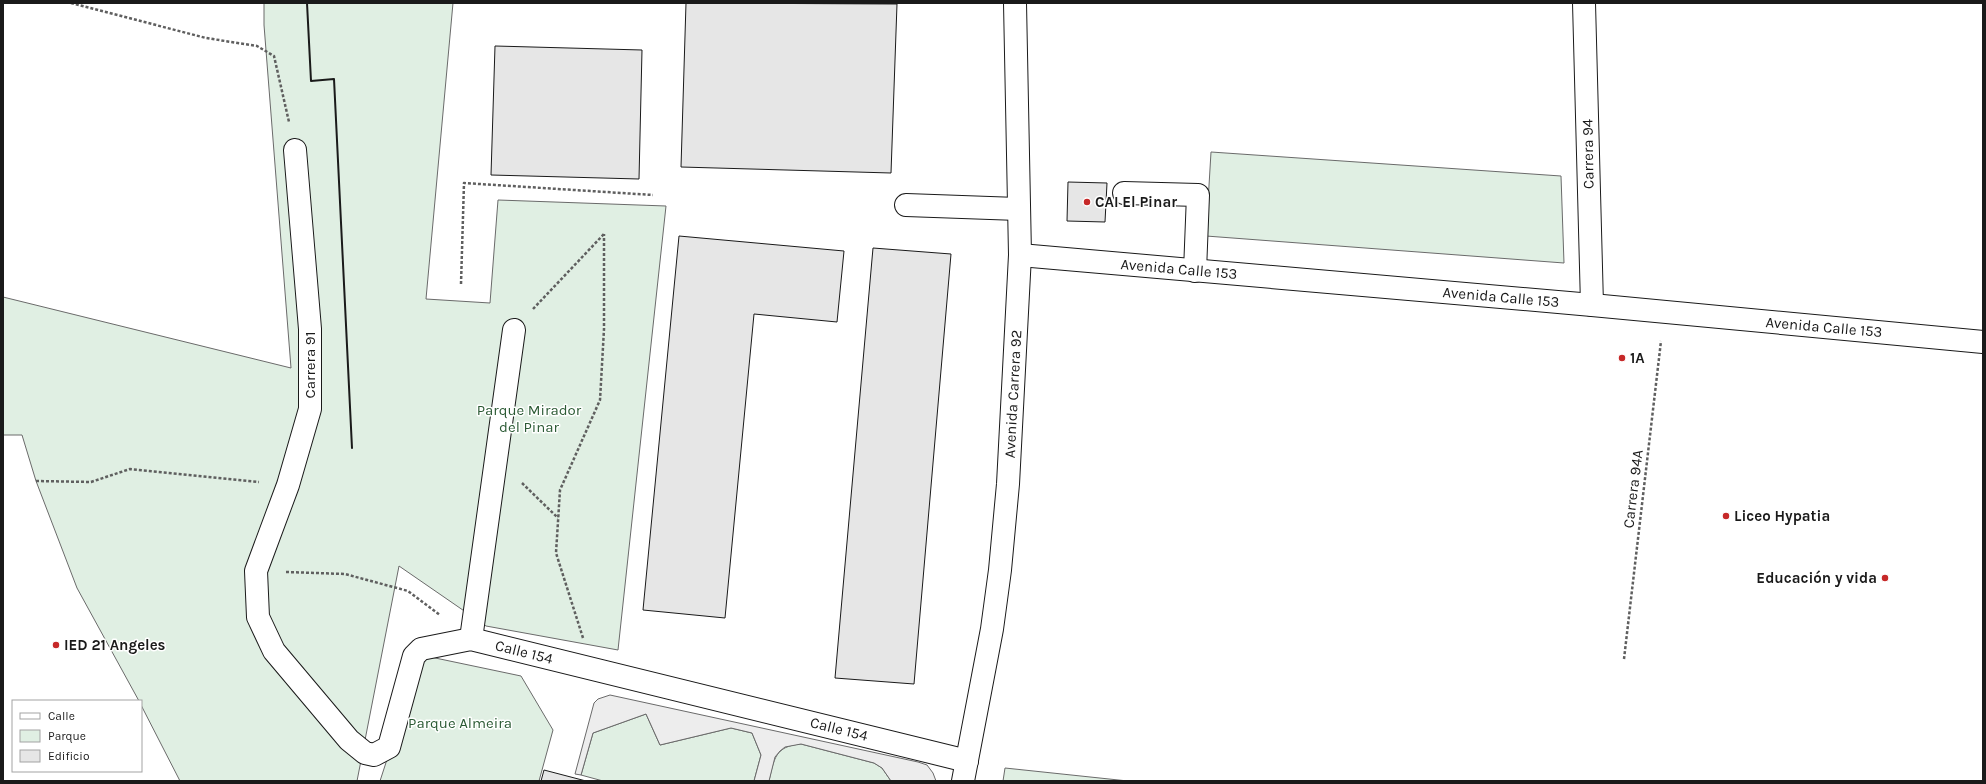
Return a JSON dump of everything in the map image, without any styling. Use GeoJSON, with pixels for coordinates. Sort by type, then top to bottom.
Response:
{"type":"FeatureCollection","features":[{"type":"Feature","properties":{"kind":"main road","name":"Avenida Carrera 92"},"geometry":{"type":"LineString","coordinates":[[965,771],[984,681],[1000,570],[1008,484],[1020,255],[1015,3]]}},
{"type":"Feature","properties":{"kind":"main road","name":"Carrera 94"},"geometry":{"type":"LineString","coordinates":[[1584,3],[1592,305]]}},
{"type":"Feature","properties":{"kind":"main road","name":"Carrera 91"},"geometry":{"type":"LineString","coordinates":[[256,571],[288,485],[310,409],[310,328],[295,150]]}},
{"type":"Feature","properties":{"kind":"main road"},"geometry":{"type":"LineString","coordinates":[[1124,193],[1198,195],[1195,271]]}},
{"type":"Feature","properties":{"kind":"main road"},"geometry":{"type":"LineString","coordinates":[[906,205],[1019,209]]}},
{"type":"Feature","properties":{"kind":"main road","name":"Avenida Calle 153"},"geometry":{"type":"LineString","coordinates":[[1020,255],[1592,305],[1983,342]]}},
{"type":"Feature","properties":{"kind":"main road"},"geometry":{"type":"LineString","coordinates":[[471,639],[514,330]]}},
{"type":"Feature","properties":{"kind":"main road","name":"Calle 154"},"geometry":{"type":"LineString","coordinates":[[256,571],[258,617],[274,651],[349,740],[365,753],[374,755],[389,747],[414,656],[421,649],[471,639],[593,669],[965,771]]}},
{"type":"Feature","properties":{"kind":"path"},"geometry":{"type":"LineString","coordinates":[[71,3],[206,38],[257,46],[274,56],[295,150]]}},
{"type":"Feature","properties":{"kind":"path"},"geometry":{"type":"LineString","coordinates":[[461,284],[464,183],[653,195]]}},
{"type":"Feature","properties":{"kind":"path"},"geometry":{"type":"LineString","coordinates":[[514,330],[604,234],[604,329],[600,400],[560,490],[556,553],[593,669]]}},
{"type":"Feature","properties":{"kind":"path","name":"Carrera 94A"},"geometry":{"type":"LineString","coordinates":[[1624,659],[1661,338]]}},
{"type":"Feature","properties":{"kind":"path"},"geometry":{"type":"LineString","coordinates":[[496,458],[558,518]]}},
{"type":"Feature","properties":{"kind":"path"},"geometry":{"type":"LineString","coordinates":[[36,481],[91,482],[130,469],[288,485]]}},
{"type":"Feature","properties":{"kind":"path"},"geometry":{"type":"LineString","coordinates":[[256,571],[345,574],[408,591],[471,639]]}},
{"type":"Feature","properties":{"kind":"green space","name":"Parque Mirador del Pinar"},"geometry":{"type":"Polygon","coordinates":[[[264,3],[453,3],[426,299],[490,303],[498,200],[666,206],[618,650],[486,626],[399,566],[357,781],[180,781],[142,707],[142,700],[138,700],[77,588],[36,481],[22,435],[3,435],[3,297],[291,368],[264,25],[264,3]]]}},
{"type":"Feature","properties":{"kind":"green space"},"geometry":{"type":"Polygon","coordinates":[[[1211,152],[1561,176],[1564,263],[1206,236],[1211,152]]]}},
{"type":"Feature","properties":{"kind":"green space","name":"Parque Almeira"},"geometry":{"type":"Polygon","coordinates":[[[421,655],[521,676],[553,730],[539,781],[380,781],[421,655]]]}},
{"type":"Feature","properties":{"kind":"green space"},"geometry":{"type":"Polygon","coordinates":[[[646,714],[660,745],[731,728],[752,733],[761,755],[754,781],[603,781],[581,775],[593,733],[646,714]]]}},
{"type":"Feature","properties":{"kind":"green space"},"geometry":{"type":"Polygon","coordinates":[[[801,744],[874,763],[882,768],[891,781],[769,781],[772,766],[777,755],[792,745],[801,744]]]}},
{"type":"Feature","properties":{"kind":"green space"},"geometry":{"type":"Polygon","coordinates":[[[1005,768],[1128,781],[1003,781],[1005,768]]]}},
{"type":"Feature","properties":{"kind":"shaded area"},"geometry":{"type":"Polygon","coordinates":[[[610,695],[918,762],[927,765],[933,773],[936,781],[891,781],[882,768],[874,763],[801,744],[785,747],[780,751],[775,757],[769,781],[754,781],[761,755],[752,733],[731,728],[660,745],[646,714],[593,733],[581,775],[575,774],[594,703],[598,699],[610,695]]]}},
{"type":"Feature","properties":{"kind":"building"},"geometry":{"type":"Polygon","coordinates":[[[686,3],[897,4],[891,173],[681,167],[686,3]]]}},
{"type":"Feature","properties":{"kind":"building"},"geometry":{"type":"Polygon","coordinates":[[[495,46],[642,50],[639,179],[491,175],[495,46]]]}},
{"type":"Feature","properties":{"kind":"building","name":"CAI El Pinar"},"geometry":{"type":"Polygon","coordinates":[[[1068,182],[1107,183],[1105,222],[1067,221],[1068,182]]]}},
{"type":"Feature","properties":{"kind":"building"},"geometry":{"type":"Polygon","coordinates":[[[679,236],[844,251],[837,322],[754,314],[725,618],[643,610],[679,236]]]}},
{"type":"Feature","properties":{"kind":"building"},"geometry":{"type":"Polygon","coordinates":[[[873,248],[951,254],[914,684],[835,678],[873,248]]]}},
{"type":"Feature","properties":{"kind":"building"},"geometry":{"type":"Polygon","coordinates":[[[544,770],[586,781],[541,781],[544,770]]]}},
{"type":"Feature","properties":{"kind":"wall"},"geometry":{"type":"LineString","coordinates":[[307,3],[311,81],[334,79],[352,448]]}},
{"type":"Feature","properties":{"kind":"place","name":"CAI El Pinar"},"geometry":{"type":"Point","coordinates":[1087,202]}},
{"type":"Feature","properties":{"kind":"place","name":"1A"},"geometry":{"type":"Point","coordinates":[1622,358]}},
{"type":"Feature","properties":{"kind":"place","name":"Liceo Hypatia"},"geometry":{"type":"Point","coordinates":[1726,516]}},
{"type":"Feature","properties":{"kind":"place","name":"Educación y vida"},"geometry":{"type":"Point","coordinates":[1885,578]}},
{"type":"Feature","properties":{"kind":"place","name":"IED 21 Angeles"},"geometry":{"type":"Point","coordinates":[56,645]}}]}
